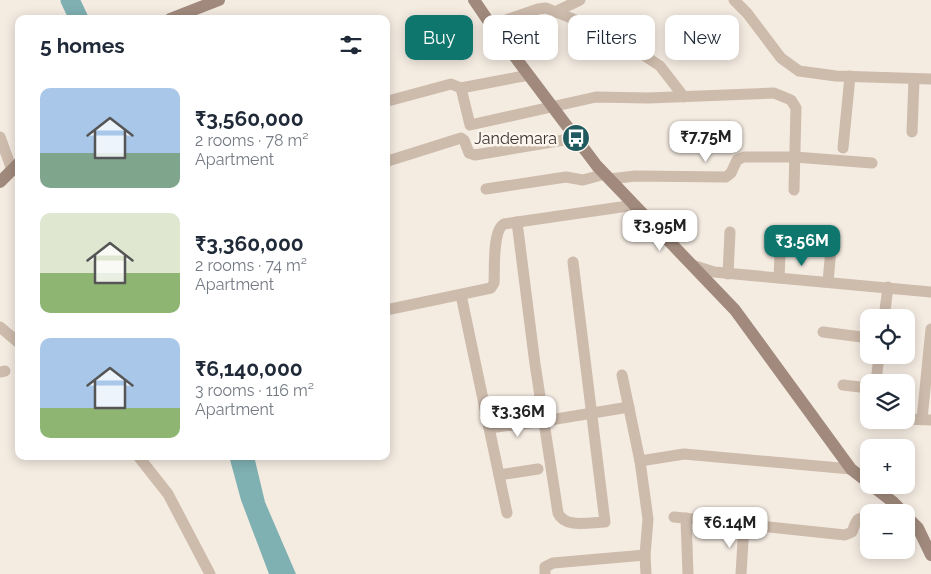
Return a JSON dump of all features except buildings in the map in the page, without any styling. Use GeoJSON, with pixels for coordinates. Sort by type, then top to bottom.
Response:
{"type":"FeatureCollection","features":[{"type":"Feature","properties":{"kind":"street"},"geometry":{"type":"LineString","coordinates":[[180,15],[219,0]]}},
{"type":"Feature","properties":{"kind":"street"},"geometry":{"type":"LineString","coordinates":[[474,0],[484,15]]}},
{"type":"Feature","properties":{"kind":"street"},"geometry":{"type":"LineString","coordinates":[[555,12],[580,0]]}},
{"type":"Feature","properties":{"kind":"street"},"geometry":{"type":"LineString","coordinates":[[734,0],[748,13],[781,58],[799,71],[850,76],[931,79]]}},
{"type":"Feature","properties":{"kind":"street"},"geometry":{"type":"LineString","coordinates":[[519,15],[538,8],[546,8],[609,32],[663,69],[684,97]]}},
{"type":"Feature","properties":{"kind":"street"},"geometry":{"type":"LineString","coordinates":[[517,60],[607,177],[735,310],[851,470],[860,477]]}},
{"type":"Feature","properties":{"kind":"street"},"geometry":{"type":"LineString","coordinates":[[390,100],[451,84],[460,88],[529,76]]}},
{"type":"Feature","properties":{"kind":"street"},"geometry":{"type":"LineString","coordinates":[[843,148],[850,76]]}},
{"type":"Feature","properties":{"kind":"street"},"geometry":{"type":"LineString","coordinates":[[912,132],[914,79]]}},
{"type":"Feature","properties":{"kind":"street"},"geometry":{"type":"LineString","coordinates":[[460,88],[471,125],[596,97],[648,98],[774,93],[791,100],[796,108],[794,190]]}},
{"type":"Feature","properties":{"kind":"street"},"geometry":{"type":"LineString","coordinates":[[0,137],[15,167],[0,182]]}},
{"type":"Feature","properties":{"kind":"street"},"geometry":{"type":"LineString","coordinates":[[390,160],[461,138],[464,140],[469,153],[475,155],[576,138]]}},
{"type":"Feature","properties":{"kind":"street"},"geometry":{"type":"LineString","coordinates":[[486,189],[566,177],[583,180],[631,176],[726,177],[731,173],[735,163],[740,158],[794,157],[872,163]]}},
{"type":"Feature","properties":{"kind":"street"},"geometry":{"type":"LineString","coordinates":[[390,309],[487,290],[493,285],[496,238],[499,228],[504,224],[635,205]]}},
{"type":"Feature","properties":{"kind":"street"},"geometry":{"type":"LineString","coordinates":[[517,222],[558,513],[560,518],[572,523],[606,522],[573,262]]}},
{"type":"Feature","properties":{"kind":"street"},"geometry":{"type":"LineString","coordinates":[[779,278],[782,231]]}},
{"type":"Feature","properties":{"kind":"street"},"geometry":{"type":"LineString","coordinates":[[728,274],[730,232]]}},
{"type":"Feature","properties":{"kind":"street"},"geometry":{"type":"LineString","coordinates":[[828,282],[832,237]]}},
{"type":"Feature","properties":{"kind":"street"},"geometry":{"type":"LineString","coordinates":[[692,265],[728,274],[931,292]]}},
{"type":"Feature","properties":{"kind":"street"},"geometry":{"type":"LineString","coordinates":[[885,309],[888,287]]}},
{"type":"Feature","properties":{"kind":"street"},"geometry":{"type":"LineString","coordinates":[[461,295],[507,513]]}},
{"type":"Feature","properties":{"kind":"street"},"geometry":{"type":"LineString","coordinates":[[0,327],[15,340]]}},
{"type":"Feature","properties":{"kind":"street"},"geometry":{"type":"LineString","coordinates":[[926,420],[931,329]]}},
{"type":"Feature","properties":{"kind":"street"},"geometry":{"type":"LineString","coordinates":[[823,332],[860,337]]}},
{"type":"Feature","properties":{"kind":"street"},"geometry":{"type":"LineString","coordinates":[[622,375],[640,461],[648,519],[645,555],[646,574]]}},
{"type":"Feature","properties":{"kind":"street"},"geometry":{"type":"LineString","coordinates":[[842,385],[860,387]]}},
{"type":"Feature","properties":{"kind":"street"},"geometry":{"type":"LineString","coordinates":[[489,428],[629,407]]}},
{"type":"Feature","properties":{"kind":"street"},"geometry":{"type":"LineString","coordinates":[[640,461],[684,454],[851,470]]}},
{"type":"Feature","properties":{"kind":"street"},"geometry":{"type":"LineString","coordinates":[[141,460],[168,494],[210,574]]}},
{"type":"Feature","properties":{"kind":"street"},"geometry":{"type":"LineString","coordinates":[[499,475],[538,470]]}},
{"type":"Feature","properties":{"kind":"street"},"geometry":{"type":"LineString","coordinates":[[883,494],[895,504]]}},
{"type":"Feature","properties":{"kind":"street"},"geometry":{"type":"LineString","coordinates":[[674,517],[845,535],[852,532],[856,520],[860,517]]}},
{"type":"Feature","properties":{"kind":"street"},"geometry":{"type":"LineString","coordinates":[[686,518],[688,574]]}},
{"type":"Feature","properties":{"kind":"street"},"geometry":{"type":"LineString","coordinates":[[741,574],[744,525]]}},
{"type":"Feature","properties":{"kind":"street"},"geometry":{"type":"LineString","coordinates":[[915,525],[931,555]]}},
{"type":"Feature","properties":{"kind":"street"},"geometry":{"type":"LineString","coordinates":[[545,574],[545,567],[553,563],[645,555]]}},
{"type":"Feature","properties":{"kind":"water"},"geometry":{"type":"Polygon","coordinates":[[[230,460],[255,460],[265,502],[296,574],[269,574],[241,500],[230,460]]]}},
{"type":"Feature","properties":{"kind":"waterway"},"geometry":{"type":"LineString","coordinates":[[70,0],[77,15]]}},
{"type":"Feature","properties":{"kind":"place","name":"Jandemara"},"geometry":{"type":"Point","coordinates":[576,138]}}]}
